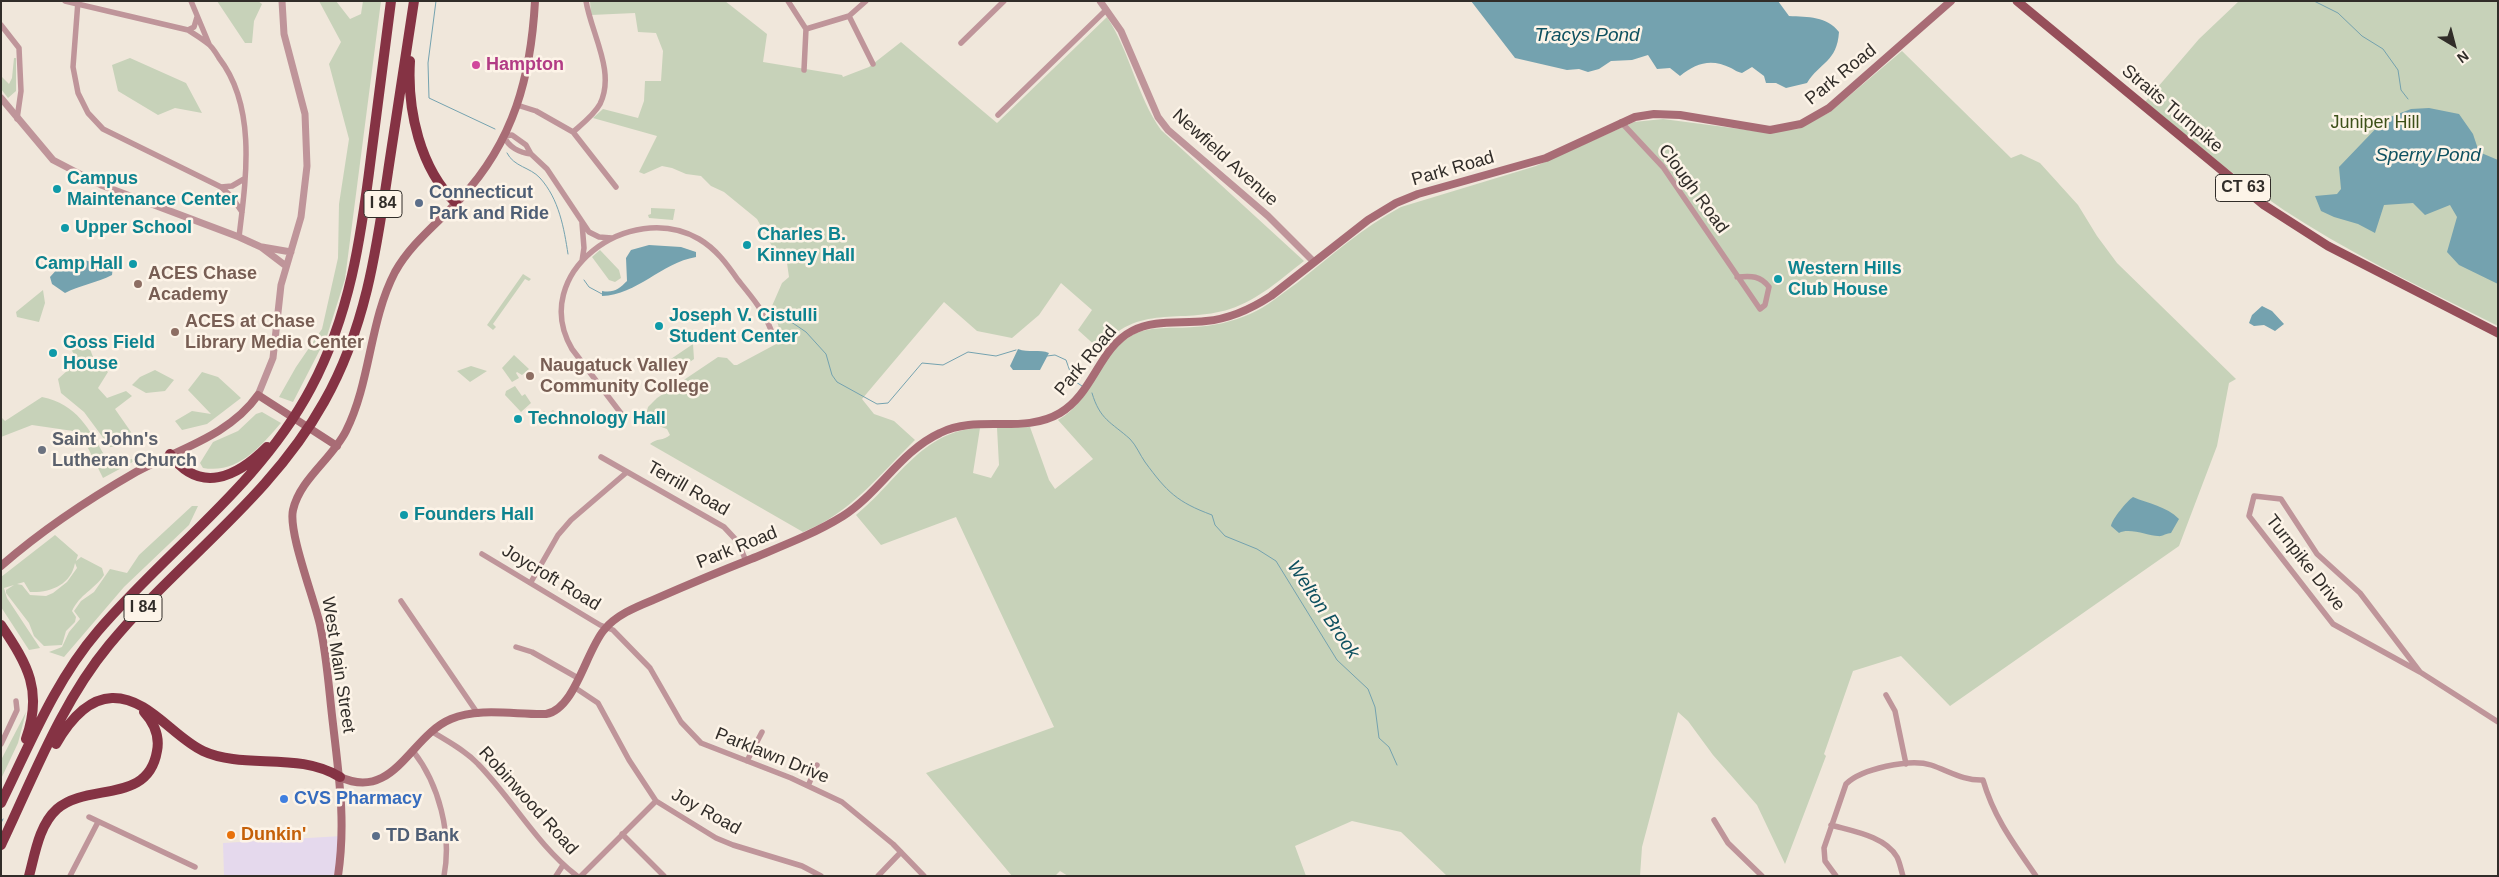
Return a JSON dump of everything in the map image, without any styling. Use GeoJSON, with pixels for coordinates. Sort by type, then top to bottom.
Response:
{"type":"FeatureCollection","features":[{"type":"Feature","properties":{"kind":"highway","name":"I 84"},"geometry":{"type":"LineString","coordinates":[[1,804],[51,700],[84,649],[110,618],[257,468],[290,424],[310,390],[335,337],[356,264],[391,1]]}},
{"type":"Feature","properties":{"kind":"highway","name":"I 84"},"geometry":{"type":"LineString","coordinates":[[1,845],[67,707],[97,659],[122,629],[270,480],[305,434],[336,380],[358,325],[373,268],[415,1]]}},
{"type":"Feature","properties":{"kind":"highway"},"geometry":{"type":"LineString","coordinates":[[415,1],[410,66],[413,112],[430,168],[445,191],[456,203]]}},
{"type":"Feature","properties":{"kind":"highway"},"geometry":{"type":"LineString","coordinates":[[170,454],[183,469],[194,476],[217,478],[233,473],[248,464],[270,445],[310,390]]}},
{"type":"Feature","properties":{"kind":"highway"},"geometry":{"type":"LineString","coordinates":[[1,625],[28,669],[34,700],[30,726],[7,792]]}},
{"type":"Feature","properties":{"kind":"highway"},"geometry":{"type":"LineString","coordinates":[[1,845],[66,727],[79,713],[94,703],[110,698],[120,698],[141,706],[189,742],[211,754],[309,765],[326,769],[340,777]]}},
{"type":"Feature","properties":{"kind":"highway"},"geometry":{"type":"LineString","coordinates":[[29,876],[44,827],[56,809],[76,799],[133,785],[145,776],[154,763],[158,748],[155,727],[140,708],[120,698]]}},
{"type":"Feature","properties":{"kind":"main road","name":"West Main Street"},"geometry":{"type":"LineString","coordinates":[[338,876],[342,825],[340,777],[322,638],[292,518],[294,504],[301,490],[337,446],[358,403],[382,304],[396,271],[419,241],[481,174],[504,136],[517,105],[530,57],[534,1]]}},
{"type":"Feature","properties":{"kind":"main road","name":"Park Road"},"geometry":{"type":"LineString","coordinates":[[340,777],[354,782],[381,778],[398,767],[431,731],[456,717],[478,714],[550,714],[564,705],[594,645],[606,628],[633,609],[801,538],[843,516],[867,498],[909,455],[946,430],[982,423],[1029,424],[1058,415],[1082,394],[1116,343],[1130,332],[1148,324],[1208,321],[1240,313],[1271,296],[1368,220],[1396,203],[1418,194],[1546,158],[1621,122],[1654,114],[1680,115],[1770,130],[1801,124],[1830,108],[1951,1]]}},
{"type":"Feature","properties":{"kind":"main road","name":"Straits Turnpike"},"geometry":{"type":"LineString","coordinates":[[2017,1],[2264,205],[2328,246],[2498,333]]}},
{"type":"Feature","properties":{"kind":"main road"},"geometry":{"type":"LineString","coordinates":[[1,566],[33,540],[93,498],[170,454],[230,424],[258,396],[337,446]]}},
{"type":"Feature","properties":{"kind":"street"},"geometry":{"type":"LineString","coordinates":[[65,1],[188,30],[209,44]]}},
{"type":"Feature","properties":{"kind":"street"},"geometry":{"type":"LineString","coordinates":[[191,1],[209,44],[225,65],[242,108],[246,132],[239,237]]}},
{"type":"Feature","properties":{"kind":"street"},"geometry":{"type":"LineString","coordinates":[[258,396],[274,353],[279,294],[304,201],[308,143],[302,96],[284,34],[282,1]]}},
{"type":"Feature","properties":{"kind":"street"},"geometry":{"type":"LineString","coordinates":[[573,132],[601,103],[606,82],[604,66],[589,19],[586,1]]}},
{"type":"Feature","properties":{"kind":"street"},"geometry":{"type":"LineString","coordinates":[[788,1],[806,30],[804,70]]}},
{"type":"Feature","properties":{"kind":"street"},"geometry":{"type":"LineString","coordinates":[[806,30],[849,16],[866,1]]}},
{"type":"Feature","properties":{"kind":"street"},"geometry":{"type":"LineString","coordinates":[[961,43],[1004,1]]}},
{"type":"Feature","properties":{"kind":"street","name":"Newfield Avenue"},"geometry":{"type":"LineString","coordinates":[[1100,1],[1121,31],[1158,117],[1168,130],[1268,216],[1314,262]]}},
{"type":"Feature","properties":{"kind":"street"},"geometry":{"type":"LineString","coordinates":[[78,3],[73,67],[78,93],[88,113],[103,129],[221,187],[231,196],[242,212]]}},
{"type":"Feature","properties":{"kind":"street"},"geometry":{"type":"LineString","coordinates":[[998,115],[1106,10]]}},
{"type":"Feature","properties":{"kind":"street"},"geometry":{"type":"LineString","coordinates":[[849,16],[873,64]]}},
{"type":"Feature","properties":{"kind":"street"},"geometry":{"type":"LineString","coordinates":[[188,30],[194,27],[198,17]]}},
{"type":"Feature","properties":{"kind":"street"},"geometry":{"type":"LineString","coordinates":[[1,25],[19,48],[21,91],[17,119]]}},
{"type":"Feature","properties":{"kind":"street"},"geometry":{"type":"LineString","coordinates":[[1,98],[52,160],[101,185],[239,237],[261,247],[286,266]]}},
{"type":"Feature","properties":{"kind":"street"},"geometry":{"type":"LineString","coordinates":[[517,105],[536,111],[573,132],[616,187]]}},
{"type":"Feature","properties":{"kind":"street","name":"Clough Road"},"geometry":{"type":"LineString","coordinates":[[1621,122],[1663,167],[1737,276],[1760,309],[1766,304],[1769,287],[1763,279],[1754,276],[1737,276]]}},
{"type":"Feature","properties":{"kind":"street"},"geometry":{"type":"LineString","coordinates":[[504,136],[511,146],[531,154]]}},
{"type":"Feature","properties":{"kind":"street"},"geometry":{"type":"LineString","coordinates":[[504,136],[516,137],[528,147],[531,154],[558,183],[582,223],[590,232],[599,237],[612,238]]}},
{"type":"Feature","properties":{"kind":"street"},"geometry":{"type":"LineString","coordinates":[[221,187],[232,186],[244,179]]}},
{"type":"Feature","properties":{"kind":"street"},"geometry":{"type":"LineString","coordinates":[[582,223],[584,248],[582,261],[563,296],[561,315],[565,337],[623,416]]}},
{"type":"Feature","properties":{"kind":"street"},"geometry":{"type":"LineString","coordinates":[[582,261],[612,238],[630,230],[656,227],[672,229],[699,239],[723,259],[763,312],[771,330]]}},
{"type":"Feature","properties":{"kind":"street"},"geometry":{"type":"LineString","coordinates":[[261,247],[291,252]]}},
{"type":"Feature","properties":{"kind":"street","name":"Terrill Road"},"geometry":{"type":"LineString","coordinates":[[602,456],[724,527],[738,542],[746,561]]}},
{"type":"Feature","properties":{"kind":"street"},"geometry":{"type":"LineString","coordinates":[[531,582],[558,535],[571,520],[627,472]]}},
{"type":"Feature","properties":{"kind":"street","name":"Turnpike Drive"},"geometry":{"type":"LineString","coordinates":[[2420,672],[2360,594],[2317,554],[2282,499],[2254,496],[2249,516],[2333,624],[2420,672],[2498,722]]}},
{"type":"Feature","properties":{"kind":"street","name":"Joycroft Road"},"geometry":{"type":"LineString","coordinates":[[482,554],[606,628]]}},
{"type":"Feature","properties":{"kind":"street"},"geometry":{"type":"LineString","coordinates":[[401,601],[478,714]]}},
{"type":"Feature","properties":{"kind":"street","name":"Parklawn Drive"},"geometry":{"type":"LineString","coordinates":[[606,628],[613,630],[650,668],[690,734],[715,750],[747,761],[842,802],[901,852],[924,876]]}},
{"type":"Feature","properties":{"kind":"street"},"geometry":{"type":"LineString","coordinates":[[516,646],[532,652],[578,678]]}},
{"type":"Feature","properties":{"kind":"street","name":"Joy Road"},"geometry":{"type":"LineString","coordinates":[[574,687],[598,703],[629,760],[656,801],[697,828],[725,842],[802,866],[821,876]]}},
{"type":"Feature","properties":{"kind":"street"},"geometry":{"type":"LineString","coordinates":[[1886,695],[1895,711],[1906,764]]}},
{"type":"Feature","properties":{"kind":"street"},"geometry":{"type":"LineString","coordinates":[[1,744],[17,710],[16,701]]}},
{"type":"Feature","properties":{"kind":"street","name":"Robinwood Road"},"geometry":{"type":"LineString","coordinates":[[431,731],[478,763],[541,842],[563,865],[577,876]]}},
{"type":"Feature","properties":{"kind":"street"},"geometry":{"type":"LineString","coordinates":[[747,761],[762,732]]}},
{"type":"Feature","properties":{"kind":"street"},"geometry":{"type":"LineString","coordinates":[[413,751],[426,771],[436,794],[444,821],[446,865],[444,876]]}},
{"type":"Feature","properties":{"kind":"street"},"geometry":{"type":"LineString","coordinates":[[1836,876],[1825,861],[1824,848],[1846,784],[1864,771],[1906,764],[1930,764],[1965,779],[1983,780],[1990,805],[2003,828],[2036,876]]}},
{"type":"Feature","properties":{"kind":"street"},"geometry":{"type":"LineString","coordinates":[[808,786],[817,765]]}},
{"type":"Feature","properties":{"kind":"street"},"geometry":{"type":"LineString","coordinates":[[582,876],[656,801]]}},
{"type":"Feature","properties":{"kind":"street"},"geometry":{"type":"LineString","coordinates":[[89,817],[195,867]]}},
{"type":"Feature","properties":{"kind":"street"},"geometry":{"type":"LineString","coordinates":[[1714,820],[1728,842],[1762,876]]}},
{"type":"Feature","properties":{"kind":"street"},"geometry":{"type":"LineString","coordinates":[[78,876],[70,874],[98,822]]}},
{"type":"Feature","properties":{"kind":"street"},"geometry":{"type":"LineString","coordinates":[[1831,825],[1864,834],[1890,848],[1897,857],[1903,876]]}},
{"type":"Feature","properties":{"kind":"street"},"geometry":{"type":"LineString","coordinates":[[622,834],[664,876]]}},
{"type":"Feature","properties":{"kind":"street"},"geometry":{"type":"LineString","coordinates":[[878,876],[901,852]]}},
{"type":"Feature","properties":{"kind":"street"},"geometry":{"type":"LineString","coordinates":[[556,876],[563,865]]}},
{"type":"Feature","properties":{"kind":"shaded area"},"geometry":{"type":"Polygon","coordinates":[[[342,836],[338,875],[224,876],[223,843],[342,836]]]}},
{"type":"Feature","properties":{"kind":"green space"},"geometry":{"type":"Polygon","coordinates":[[[217,1],[258,1],[262,4],[254,21],[252,43],[245,43],[217,1]]]}},
{"type":"Feature","properties":{"kind":"green space"},"geometry":{"type":"Polygon","coordinates":[[[319,1],[336,1],[350,19],[361,14],[363,1],[381,1],[345,279],[327,336],[293,402],[279,397],[296,367],[322,329],[338,258],[339,204],[349,139],[329,64],[341,42],[319,1]]]}},
{"type":"Feature","properties":{"kind":"green space"},"geometry":{"type":"Polygon","coordinates":[[[590,1],[725,1],[767,34],[763,62],[842,75],[843,77],[869,67],[901,42],[997,123],[1107,17],[1122,45],[1146,103],[1161,130],[1304,261],[1269,288],[1240,305],[1211,313],[1145,320],[1129,325],[1114,334],[1099,349],[1078,330],[1092,310],[1061,283],[1039,315],[1012,338],[977,331],[944,302],[862,399],[874,414],[894,421],[915,440],[850,504],[820,524],[803,532],[650,444],[670,435],[667,429],[653,424],[646,415],[648,407],[657,398],[718,357],[727,358],[734,365],[737,365],[778,343],[780,331],[772,306],[782,283],[789,277],[787,263],[778,257],[757,219],[724,192],[711,186],[701,176],[686,174],[672,168],[662,166],[644,174],[639,172],[657,136],[593,118],[603,109],[638,118],[644,101],[645,81],[661,81],[663,51],[656,33],[638,32],[635,13],[591,15],[590,1]]]}},
{"type":"Feature","properties":{"kind":"green space","name":"Juniper Hill"},"geometry":{"type":"Polygon","coordinates":[[[2239,1],[2498,1],[2498,326],[2329,238],[2264,196],[2223,166],[2145,102],[2199,39],[2239,1]]]}},
{"type":"Feature","properties":{"kind":"green space"},"geometry":{"type":"Polygon","coordinates":[[[1902,51],[2011,158],[2021,154],[2040,163],[2078,205],[2097,236],[2117,263],[2236,379],[2229,383],[2217,446],[2179,546],[1950,706],[1901,656],[1853,671],[1824,754],[1826,756],[1785,864],[1757,805],[1713,755],[1688,721],[1678,712],[1642,847],[1640,876],[1447,876],[1401,832],[1352,821],[1295,846],[1306,876],[1068,876],[1060,871],[1055,876],[1012,876],[926,773],[1054,727],[956,517],[881,545],[856,515],[926,448],[942,438],[960,431],[980,428],[973,473],[991,478],[999,465],[997,428],[1030,427],[1049,480],[1055,489],[1093,459],[1058,420],[1080,402],[1109,356],[1131,336],[1145,330],[1215,325],[1250,314],[1268,304],[1297,283],[1360,233],[1401,207],[1536,166],[1634,122],[1663,119],[1763,132],[1798,129],[1830,112],[1902,51]]]}},
{"type":"Feature","properties":{"kind":"green space"},"geometry":{"type":"Polygon","coordinates":[[[14,58],[16,58],[16,91],[8,98],[1,89],[1,76],[9,84],[12,78],[14,58]]]}},
{"type":"Feature","properties":{"kind":"green space"},"geometry":{"type":"Polygon","coordinates":[[[130,58],[186,83],[202,113],[175,108],[158,115],[118,91],[112,65],[130,58]]]}},
{"type":"Feature","properties":{"kind":"green space"},"geometry":{"type":"Polygon","coordinates":[[[651,208],[675,209],[673,220],[649,218],[648,215],[651,214],[651,208]]]}},
{"type":"Feature","properties":{"kind":"green space"},"geometry":{"type":"Polygon","coordinates":[[[600,250],[619,270],[621,278],[615,282],[609,280],[592,257],[600,250]]]}},
{"type":"Feature","properties":{"kind":"green space"},"geometry":{"type":"Polygon","coordinates":[[[523,274],[531,279],[529,281],[525,279],[493,324],[496,327],[493,330],[487,325],[523,274]]]}},
{"type":"Feature","properties":{"kind":"green space"},"geometry":{"type":"Polygon","coordinates":[[[43,290],[45,303],[39,322],[17,317],[16,312],[43,290]]]}},
{"type":"Feature","properties":{"kind":"green space"},"geometry":{"type":"Polygon","coordinates":[[[65,339],[87,341],[93,357],[108,372],[98,388],[107,398],[126,391],[132,396],[115,409],[131,432],[120,445],[110,447],[84,412],[61,393],[58,379],[78,361],[65,339]]]}},
{"type":"Feature","properties":{"kind":"green space"},"geometry":{"type":"Polygon","coordinates":[[[693,344],[694,359],[676,372],[672,372],[665,363],[693,344]]]}},
{"type":"Feature","properties":{"kind":"green space"},"geometry":{"type":"Polygon","coordinates":[[[514,355],[529,369],[522,375],[517,372],[519,378],[512,382],[502,368],[514,355]]]}},
{"type":"Feature","properties":{"kind":"green space"},"geometry":{"type":"Polygon","coordinates":[[[471,366],[487,371],[470,382],[457,371],[471,366]]]}},
{"type":"Feature","properties":{"kind":"green space"},"geometry":{"type":"Polygon","coordinates":[[[155,370],[174,380],[165,391],[146,393],[132,385],[140,377],[155,370]]]}},
{"type":"Feature","properties":{"kind":"green space"},"geometry":{"type":"Polygon","coordinates":[[[202,372],[218,377],[241,398],[207,424],[182,430],[175,421],[192,411],[211,414],[188,390],[202,372]]]}},
{"type":"Feature","properties":{"kind":"green space"},"geometry":{"type":"Polygon","coordinates":[[[515,386],[522,396],[525,394],[531,403],[521,412],[505,395],[506,391],[515,386]]]}},
{"type":"Feature","properties":{"kind":"green space"},"geometry":{"type":"Polygon","coordinates":[[[42,397],[64,405],[81,419],[106,458],[125,460],[140,458],[103,478],[80,432],[32,425],[1,437],[1,417],[5,421],[42,397]]]}},
{"type":"Feature","properties":{"kind":"green space"},"geometry":{"type":"Polygon","coordinates":[[[553,410],[558,415],[544,426],[536,415],[544,411],[548,414],[553,410]]]}},
{"type":"Feature","properties":{"kind":"green space"},"geometry":{"type":"Polygon","coordinates":[[[262,412],[281,423],[265,441],[238,463],[216,469],[203,468],[200,463],[213,442],[238,431],[256,414],[262,412]]]}},
{"type":"Feature","properties":{"kind":"green space"},"geometry":{"type":"Polygon","coordinates":[[[192,506],[198,506],[189,525],[124,587],[64,657],[49,652],[62,647],[69,632],[80,619],[74,611],[81,601],[94,592],[110,569],[127,573],[139,555],[192,506]]]}},
{"type":"Feature","properties":{"kind":"green space"},"geometry":{"type":"Polygon","coordinates":[[[55,535],[78,555],[76,561],[81,557],[102,568],[104,575],[75,605],[72,611],[76,617],[75,622],[66,631],[62,645],[44,646],[34,636],[29,623],[6,593],[6,590],[14,585],[4,588],[7,598],[40,648],[29,650],[1,607],[1,577],[55,535]],[[75,563],[73,571],[64,582],[45,591],[30,592],[24,582],[17,584],[22,585],[30,595],[46,596],[67,582],[77,568],[75,563]]]}},
{"type":"Feature","properties":{"kind":"green space"},"geometry":{"type":"Polygon","coordinates":[[[26,712],[18,743],[1,779],[1,760],[26,712]]]}},
{"type":"Feature","properties":{"kind":"water","name":"Tracys Pond"},"geometry":{"type":"Polygon","coordinates":[[[1471,1],[1778,1],[1789,16],[1817,18],[1829,23],[1839,32],[1835,50],[1807,83],[1786,88],[1776,83],[1766,83],[1764,76],[1752,67],[1742,73],[1717,63],[1698,65],[1680,76],[1670,68],[1657,69],[1648,55],[1632,60],[1611,61],[1599,69],[1588,72],[1579,69],[1567,70],[1515,58],[1471,1]]]}},
{"type":"Feature","properties":{"kind":"water","name":"Sperry Pond"},"geometry":{"type":"Polygon","coordinates":[[[2429,108],[2459,114],[2473,134],[2479,152],[2498,160],[2498,284],[2459,265],[2447,252],[2457,217],[2450,205],[2425,215],[2413,203],[2384,205],[2375,233],[2358,224],[2321,211],[2315,196],[2337,194],[2341,189],[2339,167],[2385,119],[2411,109],[2429,108]]]}},
{"type":"Feature","properties":{"kind":"water"},"geometry":{"type":"Polygon","coordinates":[[[649,245],[681,247],[696,252],[696,257],[671,265],[627,290],[602,296],[602,291],[616,290],[627,281],[626,258],[631,250],[649,245]]]}},
{"type":"Feature","properties":{"kind":"water"},"geometry":{"type":"Polygon","coordinates":[[[83,260],[113,266],[112,275],[65,293],[52,284],[50,277],[60,266],[83,260]]]}},
{"type":"Feature","properties":{"kind":"water"},"geometry":{"type":"Polygon","coordinates":[[[2262,306],[2272,311],[2284,324],[2275,331],[2264,325],[2254,326],[2249,323],[2252,315],[2262,306]]]}},
{"type":"Feature","properties":{"kind":"water"},"geometry":{"type":"Polygon","coordinates":[[[1018,349],[1049,353],[1040,370],[1013,370],[1010,366],[1018,349]]]}},
{"type":"Feature","properties":{"kind":"water"},"geometry":{"type":"Polygon","coordinates":[[[2133,497],[2163,508],[2179,519],[2171,533],[2154,536],[2133,531],[2119,533],[2111,526],[2120,510],[2133,497]]]}},
{"type":"Feature","properties":{"kind":"waterway","name":"Welton Brook"},"geometry":{"type":"LineString","coordinates":[[436,1],[428,63],[429,98],[495,129]]}},
{"type":"Feature","properties":{"kind":"waterway"},"geometry":{"type":"LineString","coordinates":[[2314,1],[2338,13],[2362,36],[2383,49],[2398,70],[2401,90],[2408,99]]}},
{"type":"Feature","properties":{"kind":"waterway","name":"Welton Brook"},"geometry":{"type":"LineString","coordinates":[[507,153],[518,164],[536,174],[552,195],[560,214],[568,254]]}},
{"type":"Feature","properties":{"kind":"waterway","name":"Welton Brook"},"geometry":{"type":"LineString","coordinates":[[584,280],[589,287],[602,294]]}},
{"type":"Feature","properties":{"kind":"waterway","name":"Welton Brook"},"geometry":{"type":"LineString","coordinates":[[769,312],[775,311],[806,332],[826,354],[832,375],[837,382],[877,404],[888,403],[922,363],[943,365],[968,352],[996,356],[1016,350]]}},
{"type":"Feature","properties":{"kind":"waterway","name":"Welton Brook"},"geometry":{"type":"LineString","coordinates":[[1047,356],[1055,355],[1066,360],[1073,380],[1082,386]]}},
{"type":"Feature","properties":{"kind":"waterway","name":"Welton Brook"},"geometry":{"type":"LineString","coordinates":[[1092,393],[1103,415],[1132,441],[1145,462],[1167,489],[1181,500],[1212,515],[1215,525],[1225,536],[1257,549],[1276,561],[1337,660],[1368,689],[1375,707],[1379,738],[1389,747],[1397,765]]}},
{"type":"Feature","properties":{"kind":"waterway"},"geometry":{"type":"LineString","coordinates":[[1,823],[3,819]]}},
{"type":"Feature","properties":{"kind":"place","name":"Hampton"},"geometry":{"type":"Point","coordinates":[476,65]}},
{"type":"Feature","properties":{"kind":"place","name":"Campus Maintenance Center"},"geometry":{"type":"Point","coordinates":[57,189]}},
{"type":"Feature","properties":{"kind":"place","name":"Connecticut Park and Ride"},"geometry":{"type":"Point","coordinates":[419,203]}},
{"type":"Feature","properties":{"kind":"place","name":"Upper School"},"geometry":{"type":"Point","coordinates":[65,228]}},
{"type":"Feature","properties":{"kind":"place","name":"Charles B. Kinney Hall"},"geometry":{"type":"Point","coordinates":[747,245]}},
{"type":"Feature","properties":{"kind":"place","name":"Camp Hall"},"geometry":{"type":"Point","coordinates":[133,264]}},
{"type":"Feature","properties":{"kind":"place","name":"Western Hills Club House"},"geometry":{"type":"Point","coordinates":[1778,279]}},
{"type":"Feature","properties":{"kind":"place","name":"ACES Chase Academy"},"geometry":{"type":"Point","coordinates":[138,284]}},
{"type":"Feature","properties":{"kind":"place","name":"Joseph V. Cistulli Student Center"},"geometry":{"type":"Point","coordinates":[659,326]}},
{"type":"Feature","properties":{"kind":"place","name":"ACES at Chase Library Media Center"},"geometry":{"type":"Point","coordinates":[175,332]}},
{"type":"Feature","properties":{"kind":"place","name":"Goss Field House"},"geometry":{"type":"Point","coordinates":[53,353]}},
{"type":"Feature","properties":{"kind":"place","name":"Naugatuck Valley Community College"},"geometry":{"type":"Point","coordinates":[530,376]}},
{"type":"Feature","properties":{"kind":"place","name":"Technology Hall"},"geometry":{"type":"Point","coordinates":[518,419]}},
{"type":"Feature","properties":{"kind":"place","name":"Saint John's Lutheran Church"},"geometry":{"type":"Point","coordinates":[42,450]}},
{"type":"Feature","properties":{"kind":"place","name":"Founders Hall"},"geometry":{"type":"Point","coordinates":[404,515]}},
{"type":"Feature","properties":{"kind":"place","name":"CVS Pharmacy"},"geometry":{"type":"Point","coordinates":[284,799]}},
{"type":"Feature","properties":{"kind":"place","name":"Dunkin'"},"geometry":{"type":"Point","coordinates":[231,835]}},
{"type":"Feature","properties":{"kind":"place","name":"TD Bank"},"geometry":{"type":"Point","coordinates":[376,836]}}]}
